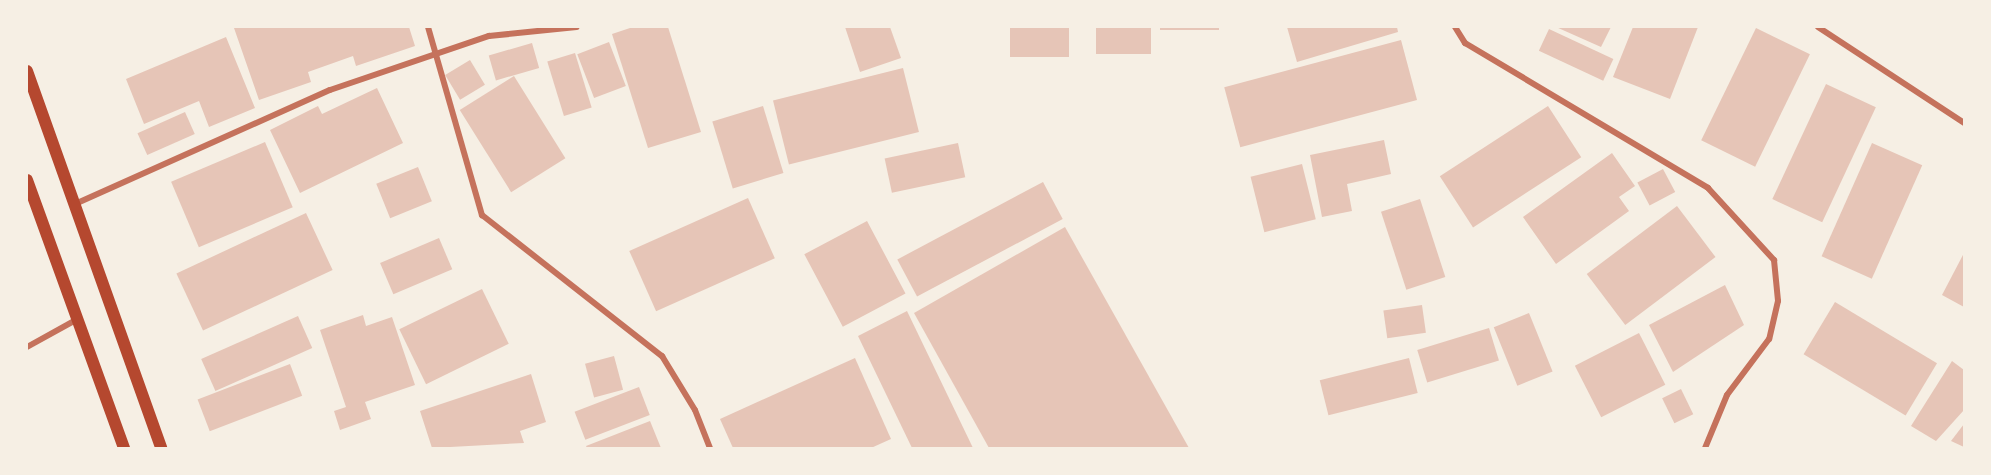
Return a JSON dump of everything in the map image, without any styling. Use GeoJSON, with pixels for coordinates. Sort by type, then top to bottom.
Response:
{"type":"FeatureCollection","features":[{"type":"Feature","properties":{"kind":"main road"},"geometry":{"type":"LineString","coordinates":[[27,71],[161,448]]}},
{"type":"Feature","properties":{"kind":"main road"},"geometry":{"type":"LineString","coordinates":[[27,180],[75,321],[124,448]]}},
{"type":"Feature","properties":{"kind":"street"},"geometry":{"type":"LineString","coordinates":[[428,27],[482,215],[662,356],[695,410],[710,448]]}},
{"type":"Feature","properties":{"kind":"street"},"geometry":{"type":"LineString","coordinates":[[75,204],[330,90],[437,56],[489,36],[577,27]]}},
{"type":"Feature","properties":{"kind":"street"},"geometry":{"type":"LineString","coordinates":[[1455,27],[1465,43],[1708,188],[1774,260],[1778,301],[1769,339],[1727,395],[1705,448]]}},
{"type":"Feature","properties":{"kind":"street"},"geometry":{"type":"LineString","coordinates":[[1818,27],[1964,123]]}},
{"type":"Feature","properties":{"kind":"street"},"geometry":{"type":"LineString","coordinates":[[27,347],[75,321]]}},
{"type":"Feature","properties":{"kind":"building"},"geometry":{"type":"Polygon","coordinates":[[[409,27],[415,46],[356,66],[353,56],[308,72],[311,82],[259,100],[234,28],[409,27]]]}},
{"type":"Feature","properties":{"kind":"building"},"geometry":{"type":"Polygon","coordinates":[[[633,27],[668,27],[701,132],[648,148],[612,34],[633,27]]]}},
{"type":"Feature","properties":{"kind":"building"},"geometry":{"type":"Polygon","coordinates":[[[845,27],[890,27],[901,58],[860,72],[845,27]]]}},
{"type":"Feature","properties":{"kind":"building"},"geometry":{"type":"Polygon","coordinates":[[[1010,27],[1069,27],[1069,57],[1010,57],[1010,27]]]}},
{"type":"Feature","properties":{"kind":"building"},"geometry":{"type":"Polygon","coordinates":[[[1096,27],[1151,27],[1151,54],[1096,54],[1096,27]]]}},
{"type":"Feature","properties":{"kind":"building"},"geometry":{"type":"Polygon","coordinates":[[[1160,27],[1219,27],[1219,30],[1160,30],[1160,27]]]}},
{"type":"Feature","properties":{"kind":"building"},"geometry":{"type":"Polygon","coordinates":[[[1287,27],[1397,27],[1398,32],[1297,62],[1287,27]]]}},
{"type":"Feature","properties":{"kind":"building"},"geometry":{"type":"Polygon","coordinates":[[[1556,27],[1611,27],[1601,47],[1556,27]]]}},
{"type":"Feature","properties":{"kind":"building"},"geometry":{"type":"Polygon","coordinates":[[[1633,27],[1698,27],[1670,99],[1613,77],[1633,27]]]}},
{"type":"Feature","properties":{"kind":"building"},"geometry":{"type":"Polygon","coordinates":[[[1756,28],[1810,54],[1755,167],[1701,140],[1756,28]]]}},
{"type":"Feature","properties":{"kind":"building"},"geometry":{"type":"Polygon","coordinates":[[[1549,29],[1613,59],[1603,81],[1539,51],[1549,29]]]}},
{"type":"Feature","properties":{"kind":"building"},"geometry":{"type":"Polygon","coordinates":[[[226,37],[255,108],[209,127],[199,101],[144,124],[126,79],[226,37]]]}},
{"type":"Feature","properties":{"kind":"building"},"geometry":{"type":"Polygon","coordinates":[[[1401,40],[1417,100],[1240,147],[1224,87],[1401,40]]]}},
{"type":"Feature","properties":{"kind":"building"},"geometry":{"type":"Polygon","coordinates":[[[609,42],[626,86],[594,98],[577,54],[609,42]]]}},
{"type":"Feature","properties":{"kind":"building"},"geometry":{"type":"Polygon","coordinates":[[[532,43],[539,68],[496,80],[489,55],[532,43]]]}},
{"type":"Feature","properties":{"kind":"building"},"geometry":{"type":"Polygon","coordinates":[[[575,53],[592,108],[564,116],[547,61],[575,53]]]}},
{"type":"Feature","properties":{"kind":"building"},"geometry":{"type":"Polygon","coordinates":[[[470,60],[485,85],[460,100],[445,75],[470,60]]]}},
{"type":"Feature","properties":{"kind":"building"},"geometry":{"type":"Polygon","coordinates":[[[903,68],[919,132],[789,164],[773,100],[903,68]]]}},
{"type":"Feature","properties":{"kind":"building"},"geometry":{"type":"Polygon","coordinates":[[[514,76],[565,158],[511,192],[460,110],[514,76]]]}},
{"type":"Feature","properties":{"kind":"building"},"geometry":{"type":"Polygon","coordinates":[[[1826,84],[1876,107],[1822,222],[1772,199],[1826,84]]]}},
{"type":"Feature","properties":{"kind":"building"},"geometry":{"type":"Polygon","coordinates":[[[377,88],[403,143],[300,193],[270,130],[318,106],[322,114],[377,88]]]}},
{"type":"Feature","properties":{"kind":"building"},"geometry":{"type":"Polygon","coordinates":[[[763,106],[783,173],[733,188],[712,121],[763,106]]]}},
{"type":"Feature","properties":{"kind":"building"},"geometry":{"type":"Polygon","coordinates":[[[1548,106],[1581,157],[1473,227],[1440,176],[1548,106]]]}},
{"type":"Feature","properties":{"kind":"building"},"geometry":{"type":"Polygon","coordinates":[[[185,112],[195,134],[147,155],[137,133],[185,112]]]}},
{"type":"Feature","properties":{"kind":"building"},"geometry":{"type":"Polygon","coordinates":[[[1384,140],[1391,174],[1347,184],[1352,211],[1322,217],[1310,155],[1384,140]]]}},
{"type":"Feature","properties":{"kind":"building"},"geometry":{"type":"Polygon","coordinates":[[[265,142],[293,207],[199,247],[171,182],[265,142]]]}},
{"type":"Feature","properties":{"kind":"building"},"geometry":{"type":"Polygon","coordinates":[[[958,143],[965,177],[892,193],[885,159],[958,143]]]}},
{"type":"Feature","properties":{"kind":"building"},"geometry":{"type":"Polygon","coordinates":[[[1872,143],[1922,165],[1872,279],[1822,256],[1872,143]]]}},
{"type":"Feature","properties":{"kind":"building"},"geometry":{"type":"Polygon","coordinates":[[[1612,153],[1635,186],[1619,197],[1629,211],[1556,264],[1523,217],[1612,153]]]}},
{"type":"Feature","properties":{"kind":"building"},"geometry":{"type":"Polygon","coordinates":[[[1302,164],[1316,219],[1264,232],[1251,177],[1302,164]]]}},
{"type":"Feature","properties":{"kind":"building"},"geometry":{"type":"Polygon","coordinates":[[[418,167],[432,201],[390,218],[376,184],[418,167]]]}},
{"type":"Feature","properties":{"kind":"building"},"geometry":{"type":"Polygon","coordinates":[[[1663,169],[1675,192],[1650,206],[1637,183],[1663,169]]]}},
{"type":"Feature","properties":{"kind":"building"},"geometry":{"type":"Polygon","coordinates":[[[1043,182],[1063,219],[917,297],[897,259],[1043,182]]]}},
{"type":"Feature","properties":{"kind":"building"},"geometry":{"type":"Polygon","coordinates":[[[748,198],[775,258],[656,311],[629,251],[748,198]]]}},
{"type":"Feature","properties":{"kind":"building"},"geometry":{"type":"Polygon","coordinates":[[[1420,199],[1445,277],[1406,290],[1381,212],[1420,199]]]}},
{"type":"Feature","properties":{"kind":"building"},"geometry":{"type":"Polygon","coordinates":[[[1677,206],[1716,257],[1625,325],[1587,274],[1677,206]]]}},
{"type":"Feature","properties":{"kind":"building"},"geometry":{"type":"Polygon","coordinates":[[[306,213],[333,270],[203,331],[176,273],[306,213]]]}},
{"type":"Feature","properties":{"kind":"building"},"geometry":{"type":"Polygon","coordinates":[[[867,221],[905,293],[843,327],[804,254],[867,221]]]}},
{"type":"Feature","properties":{"kind":"building"},"geometry":{"type":"Polygon","coordinates":[[[1065,227],[1189,448],[989,448],[914,313],[1065,227]]]}},
{"type":"Feature","properties":{"kind":"building"},"geometry":{"type":"Polygon","coordinates":[[[439,238],[452,269],[393,294],[380,263],[439,238]]]}},
{"type":"Feature","properties":{"kind":"building"},"geometry":{"type":"Polygon","coordinates":[[[1964,253],[1964,307],[1942,295],[1964,253]]]}},
{"type":"Feature","properties":{"kind":"building"},"geometry":{"type":"Polygon","coordinates":[[[1725,285],[1744,325],[1673,372],[1649,325],[1725,285]]]}},
{"type":"Feature","properties":{"kind":"building"},"geometry":{"type":"Polygon","coordinates":[[[482,289],[509,344],[426,384],[399,329],[482,289]]]}},
{"type":"Feature","properties":{"kind":"building"},"geometry":{"type":"Polygon","coordinates":[[[1835,302],[1937,363],[1906,416],[1804,354],[1835,302]]]}},
{"type":"Feature","properties":{"kind":"building"},"geometry":{"type":"Polygon","coordinates":[[[1422,305],[1426,333],[1387,338],[1383,310],[1422,305]]]}},
{"type":"Feature","properties":{"kind":"building"},"geometry":{"type":"Polygon","coordinates":[[[907,311],[973,448],[912,448],[858,336],[907,311]]]}},
{"type":"Feature","properties":{"kind":"building"},"geometry":{"type":"Polygon","coordinates":[[[1529,313],[1553,371],[1517,386],[1494,327],[1529,313]]]}},
{"type":"Feature","properties":{"kind":"building"},"geometry":{"type":"Polygon","coordinates":[[[363,315],[366,326],[392,317],[415,385],[365,402],[371,419],[340,430],[334,411],[346,407],[320,330],[363,315]]]}},
{"type":"Feature","properties":{"kind":"building"},"geometry":{"type":"Polygon","coordinates":[[[298,316],[312,348],[215,391],[201,359],[298,316]]]}},
{"type":"Feature","properties":{"kind":"building"},"geometry":{"type":"Polygon","coordinates":[[[1489,328],[1499,361],[1427,382],[1417,350],[1489,328]]]}},
{"type":"Feature","properties":{"kind":"building"},"geometry":{"type":"Polygon","coordinates":[[[1639,333],[1665,385],[1601,417],[1575,366],[1639,333]]]}},
{"type":"Feature","properties":{"kind":"building"},"geometry":{"type":"Polygon","coordinates":[[[614,356],[623,390],[594,398],[585,364],[614,356]]]}},
{"type":"Feature","properties":{"kind":"building"},"geometry":{"type":"Polygon","coordinates":[[[855,358],[891,439],[871,448],[733,448],[720,419],[855,358]]]}},
{"type":"Feature","properties":{"kind":"building"},"geometry":{"type":"Polygon","coordinates":[[[1409,358],[1418,393],[1328,415],[1320,380],[1409,358]]]}},
{"type":"Feature","properties":{"kind":"building"},"geometry":{"type":"Polygon","coordinates":[[[1952,361],[1964,370],[1964,410],[1936,441],[1911,426],[1952,361]]]}},
{"type":"Feature","properties":{"kind":"building"},"geometry":{"type":"Polygon","coordinates":[[[290,364],[302,396],[210,431],[198,399],[290,364]]]}},
{"type":"Feature","properties":{"kind":"building"},"geometry":{"type":"Polygon","coordinates":[[[531,374],[546,422],[520,431],[524,443],[432,448],[420,411],[531,374]]]}},
{"type":"Feature","properties":{"kind":"building"},"geometry":{"type":"Polygon","coordinates":[[[639,387],[650,415],[585,440],[575,412],[639,387]]]}},
{"type":"Feature","properties":{"kind":"building"},"geometry":{"type":"Polygon","coordinates":[[[1681,389],[1693,414],[1674,423],[1662,398],[1681,389]]]}},
{"type":"Feature","properties":{"kind":"building"},"geometry":{"type":"Polygon","coordinates":[[[650,421],[661,448],[587,448],[586,446],[650,421]]]}},
{"type":"Feature","properties":{"kind":"building"},"geometry":{"type":"Polygon","coordinates":[[[1964,424],[1964,447],[1951,441],[1964,424]]]}}]}
